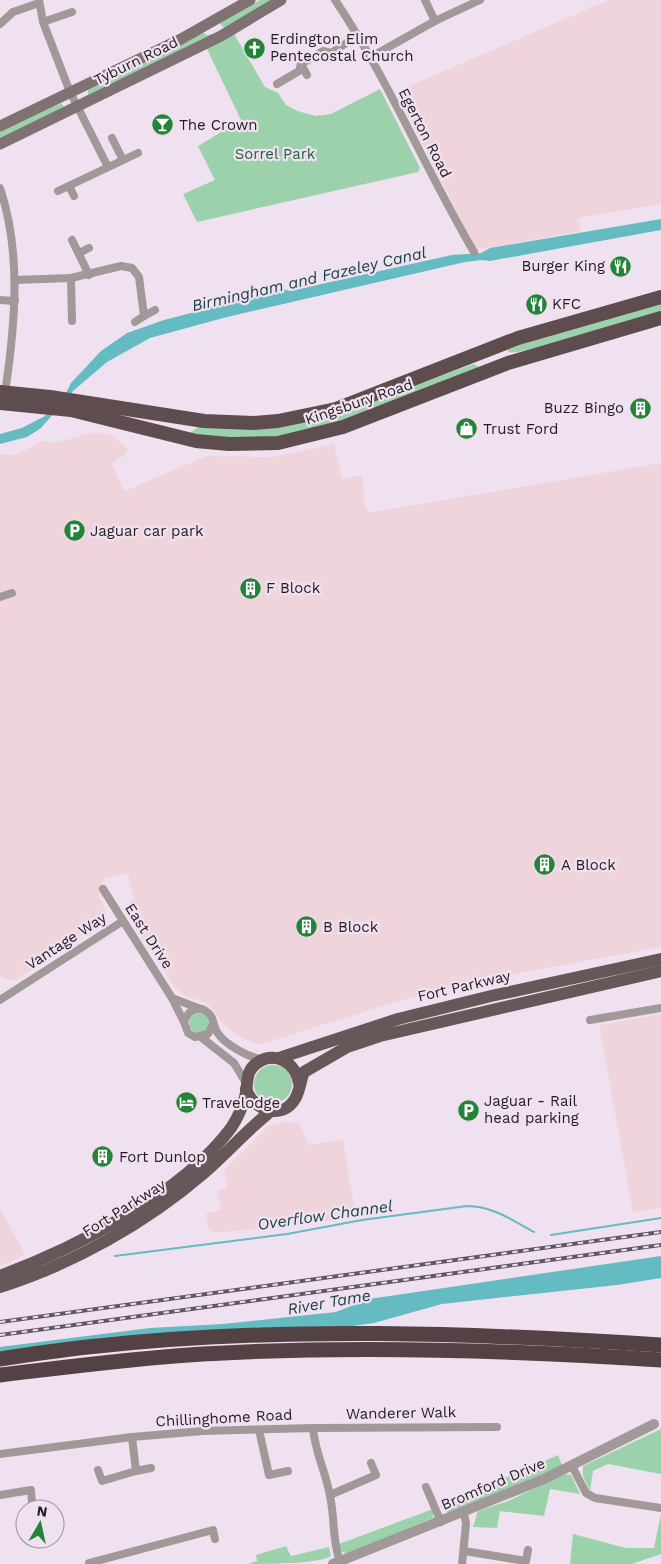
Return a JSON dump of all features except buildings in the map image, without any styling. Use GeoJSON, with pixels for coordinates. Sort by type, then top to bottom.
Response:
{"type":"FeatureCollection","features":[{"type":"Feature","properties":{"kind":"highway","name":"Kingsbury Road"},"geometry":{"type":"LineString","coordinates":[[2,396],[204,421],[278,422],[336,409],[489,349],[552,327],[661,297]]}},
{"type":"Feature","properties":{"kind":"highway","name":"Kingsbury Road"},"geometry":{"type":"LineString","coordinates":[[74,406],[184,440],[229,444],[278,443],[343,428],[540,352],[661,318]]}},
{"type":"Feature","properties":{"kind":"highway"},"geometry":{"type":"LineString","coordinates":[[489,349],[502,358],[540,352]]}},
{"type":"Feature","properties":{"kind":"highway"},"geometry":{"type":"LineString","coordinates":[[454,363],[479,359],[483,363],[482,373]]}},
{"type":"Feature","properties":{"kind":"highway"},"geometry":{"type":"LineString","coordinates":[[0,1359],[98,1346],[198,1338],[311,1334],[466,1335],[661,1345]]}},
{"type":"Feature","properties":{"kind":"highway"},"geometry":{"type":"LineString","coordinates":[[0,1375],[202,1354],[312,1350],[466,1351],[661,1360]]}},
{"type":"Feature","properties":{"kind":"main road","name":"Tyburn Road"},"geometry":{"type":"LineString","coordinates":[[0,126],[181,39],[250,0]]}},
{"type":"Feature","properties":{"kind":"main road","name":"Tyburn Road"},"geometry":{"type":"LineString","coordinates":[[0,144],[221,36],[281,0]]}},
{"type":"Feature","properties":{"kind":"main road","name":"Fort Parkway"},"geometry":{"type":"LineString","coordinates":[[0,1276],[67,1248],[100,1230],[167,1188],[199,1162],[231,1128],[238,1114],[250,1070],[265,1059],[279,1058],[398,1019],[491,996],[661,959]]}},
{"type":"Feature","properties":{"kind":"main road","name":"Fort Parkway"},"geometry":{"type":"LineString","coordinates":[[0,1287],[68,1260],[112,1237],[175,1196],[271,1111],[282,1110],[290,1105],[298,1093],[299,1083],[304,1072],[333,1054],[380,1036],[661,971]]}},
{"type":"Feature","properties":{"kind":"main road"},"geometry":{"type":"LineString","coordinates":[[279,1058],[293,1067],[299,1083]]}},
{"type":"Feature","properties":{"kind":"main road"},"geometry":{"type":"LineString","coordinates":[[246,1086],[252,1102],[264,1110],[271,1111]]}},
{"type":"Feature","properties":{"kind":"street","name":"Egerton Road"},"geometry":{"type":"LineString","coordinates":[[335,0],[359,35],[449,210],[474,252]]}},
{"type":"Feature","properties":{"kind":"street"},"geometry":{"type":"LineString","coordinates":[[425,0],[435,21]]}},
{"type":"Feature","properties":{"kind":"street"},"geometry":{"type":"LineString","coordinates":[[371,57],[435,21],[480,0]]}},
{"type":"Feature","properties":{"kind":"street"},"geometry":{"type":"LineString","coordinates":[[0,24],[13,12],[39,2],[43,22],[70,92],[108,167]]}},
{"type":"Feature","properties":{"kind":"street"},"geometry":{"type":"LineString","coordinates":[[43,22],[72,12]]}},
{"type":"Feature","properties":{"kind":"street"},"geometry":{"type":"LineString","coordinates":[[278,84],[299,70],[302,64],[323,51],[331,53],[359,35]]}},
{"type":"Feature","properties":{"kind":"street"},"geometry":{"type":"LineString","coordinates":[[302,64],[307,75]]}},
{"type":"Feature","properties":{"kind":"street"},"geometry":{"type":"LineString","coordinates":[[112,138],[123,160]]}},
{"type":"Feature","properties":{"kind":"street"},"geometry":{"type":"LineString","coordinates":[[58,191],[138,154]]}},
{"type":"Feature","properties":{"kind":"street"},"geometry":{"type":"LineString","coordinates":[[69,186],[74,196]]}},
{"type":"Feature","properties":{"kind":"street"},"geometry":{"type":"LineString","coordinates":[[0,188],[11,223],[15,300],[14,330],[2,396]]}},
{"type":"Feature","properties":{"kind":"street"},"geometry":{"type":"LineString","coordinates":[[72,240],[89,275]]}},
{"type":"Feature","properties":{"kind":"street"},"geometry":{"type":"LineString","coordinates":[[79,253],[89,248]]}},
{"type":"Feature","properties":{"kind":"street"},"geometry":{"type":"LineString","coordinates":[[14,280],[70,278],[121,266],[132,268],[139,277],[144,316]]}},
{"type":"Feature","properties":{"kind":"street"},"geometry":{"type":"LineString","coordinates":[[70,278],[72,322]]}},
{"type":"Feature","properties":{"kind":"street"},"geometry":{"type":"LineString","coordinates":[[0,300],[15,300]]}},
{"type":"Feature","properties":{"kind":"street"},"geometry":{"type":"LineString","coordinates":[[135,322],[155,310]]}},
{"type":"Feature","properties":{"kind":"street"},"geometry":{"type":"LineString","coordinates":[[0,597],[12,594]]}},
{"type":"Feature","properties":{"kind":"street","name":"East Drive"},"geometry":{"type":"LineString","coordinates":[[103,889],[172,998],[184,1022]]}},
{"type":"Feature","properties":{"kind":"street","name":"Vantage Way"},"geometry":{"type":"LineString","coordinates":[[0,1000],[123,921]]}},
{"type":"Feature","properties":{"kind":"street"},"geometry":{"type":"LineString","coordinates":[[172,998],[210,1014],[218,1034],[250,1056],[265,1059]]}},
{"type":"Feature","properties":{"kind":"street"},"geometry":{"type":"LineString","coordinates":[[590,1020],[661,1008]]}},
{"type":"Feature","properties":{"kind":"street"},"geometry":{"type":"LineString","coordinates":[[201,1009],[190,1012],[184,1022],[188,1033],[202,1038],[234,1063],[246,1086]]}},
{"type":"Feature","properties":{"kind":"street"},"geometry":{"type":"LineString","coordinates":[[202,1038],[211,1032],[214,1024]]}},
{"type":"Feature","properties":{"kind":"street","name":"Wanderer Walk"},"geometry":{"type":"LineString","coordinates":[[313,1428],[493,1426],[490,1417]]}},
{"type":"Feature","properties":{"kind":"street","name":"Bromford Drive"},"geometry":{"type":"LineString","coordinates":[[335,1563],[464,1513],[572,1466],[658,1423]]}},
{"type":"Feature","properties":{"kind":"street","name":"Chillinghome Road"},"geometry":{"type":"LineString","coordinates":[[0,1454],[132,1437],[203,1431],[313,1428],[315,1449],[330,1495],[335,1563]]}},
{"type":"Feature","properties":{"kind":"street"},"geometry":{"type":"LineString","coordinates":[[258,1430],[269,1474],[288,1471]]}},
{"type":"Feature","properties":{"kind":"street"},"geometry":{"type":"LineString","coordinates":[[132,1437],[136,1471]]}},
{"type":"Feature","properties":{"kind":"street"},"geometry":{"type":"LineString","coordinates":[[330,1495],[376,1475],[371,1463]]}},
{"type":"Feature","properties":{"kind":"street"},"geometry":{"type":"LineString","coordinates":[[572,1466],[586,1493],[595,1498],[661,1508]]}},
{"type":"Feature","properties":{"kind":"street"},"geometry":{"type":"LineString","coordinates":[[98,1470],[102,1481],[151,1468]]}},
{"type":"Feature","properties":{"kind":"street"},"geometry":{"type":"LineString","coordinates":[[426,1487],[441,1522]]}},
{"type":"Feature","properties":{"kind":"street"},"geometry":{"type":"LineString","coordinates":[[0,1495],[31,1490],[32,1499]]}},
{"type":"Feature","properties":{"kind":"street"},"geometry":{"type":"LineString","coordinates":[[462,1564],[466,1524],[464,1513]]}},
{"type":"Feature","properties":{"kind":"street"},"geometry":{"type":"LineString","coordinates":[[90,1563],[119,1560],[213,1530],[215,1539]]}},
{"type":"Feature","properties":{"kind":"street"},"geometry":{"type":"LineString","coordinates":[[464,1552],[526,1561],[528,1550]]}},
{"type":"Feature","properties":{"kind":"shaded area"},"geometry":{"type":"Polygon","coordinates":[[[608,0],[661,0],[661,204],[579,218],[581,231],[476,250],[396,92],[608,0]]]}},
{"type":"Feature","properties":{"kind":"shaded area"},"geometry":{"type":"Polygon","coordinates":[[[95,432],[111,435],[129,450],[112,464],[124,491],[206,456],[274,457],[334,444],[342,479],[362,475],[365,507],[369,511],[374,512],[661,463],[661,947],[445,987],[258,1045],[237,1035],[221,1022],[207,1003],[183,995],[173,985],[130,920],[126,905],[134,898],[127,873],[104,878],[99,896],[106,912],[106,920],[14,981],[2,978],[0,974],[0,454],[15,455],[43,441],[54,443],[95,432]]]}},
{"type":"Feature","properties":{"kind":"shaded area"},"geometry":{"type":"Polygon","coordinates":[[[661,1014],[661,1208],[633,1213],[599,1025],[661,1014]]]}},
{"type":"Feature","properties":{"kind":"shaded area"},"geometry":{"type":"Polygon","coordinates":[[[287,1121],[299,1123],[309,1145],[343,1139],[356,1218],[215,1233],[208,1227],[206,1213],[221,1210],[217,1191],[227,1188],[224,1170],[269,1126],[287,1121]]]}},
{"type":"Feature","properties":{"kind":"shaded area"},"geometry":{"type":"Polygon","coordinates":[[[0,1208],[25,1255],[0,1266],[0,1208]]]}},
{"type":"Feature","properties":{"kind":"green space"},"geometry":{"type":"Polygon","coordinates":[[[260,0],[276,0],[225,30],[220,23],[260,0]]]}},
{"type":"Feature","properties":{"kind":"green space"},"geometry":{"type":"Polygon","coordinates":[[[202,32],[207,35],[215,34],[88,95],[88,90],[202,32]]]}},
{"type":"Feature","properties":{"kind":"green space","name":"Sorrel Park"},"geometry":{"type":"Polygon","coordinates":[[[234,34],[265,87],[278,93],[286,105],[297,111],[316,116],[331,114],[380,89],[420,168],[418,172],[197,222],[183,194],[215,180],[198,146],[241,120],[207,49],[234,34]]]}},
{"type":"Feature","properties":{"kind":"green space"},"geometry":{"type":"Polygon","coordinates":[[[62,103],[64,108],[0,140],[0,130],[62,103]]]}},
{"type":"Feature","properties":{"kind":"green space"},"geometry":{"type":"Polygon","coordinates":[[[661,301],[661,315],[547,347],[508,352],[508,350],[543,335],[661,301]]]}},
{"type":"Feature","properties":{"kind":"green space"},"geometry":{"type":"Polygon","coordinates":[[[474,364],[479,367],[476,372],[340,423],[312,430],[285,436],[258,438],[223,438],[189,434],[202,424],[250,428],[427,381],[474,364]]]}},
{"type":"Feature","properties":{"kind":"green space"},"geometry":{"type":"Polygon","coordinates":[[[199,1013],[206,1016],[209,1023],[206,1030],[199,1033],[192,1030],[189,1023],[192,1016],[199,1013]]]}},
{"type":"Feature","properties":{"kind":"green space"},"geometry":{"type":"Polygon","coordinates":[[[273,1065],[286,1071],[292,1084],[286,1097],[273,1103],[260,1097],[254,1084],[260,1071],[273,1065]]]}},
{"type":"Feature","properties":{"kind":"green space"},"geometry":{"type":"Polygon","coordinates":[[[661,1429],[661,1474],[608,1464],[593,1471],[590,1491],[583,1476],[583,1466],[661,1429]]]}},
{"type":"Feature","properties":{"kind":"green space"},"geometry":{"type":"Polygon","coordinates":[[[558,1455],[562,1465],[560,1467],[448,1513],[440,1506],[558,1455]]]}},
{"type":"Feature","properties":{"kind":"green space"},"geometry":{"type":"Polygon","coordinates":[[[565,1474],[571,1475],[580,1494],[550,1489],[544,1516],[500,1511],[497,1528],[473,1527],[478,1511],[508,1501],[565,1474]]]}},
{"type":"Feature","properties":{"kind":"green space"},"geometry":{"type":"Polygon","coordinates":[[[433,1509],[433,1518],[347,1554],[341,1551],[339,1544],[433,1509]]]}},
{"type":"Feature","properties":{"kind":"green space"},"geometry":{"type":"Polygon","coordinates":[[[661,1514],[661,1554],[632,1564],[570,1564],[573,1534],[626,1548],[654,1548],[661,1514]]]}},
{"type":"Feature","properties":{"kind":"green space"},"geometry":{"type":"Polygon","coordinates":[[[286,1546],[291,1556],[329,1547],[331,1556],[316,1561],[248,1564],[257,1561],[256,1555],[286,1546]]]}},
{"type":"Feature","properties":{"kind":"water"},"geometry":{"type":"Polygon","coordinates":[[[661,219],[661,230],[490,261],[465,262],[227,317],[150,338],[107,362],[73,391],[41,428],[27,437],[0,444],[0,434],[22,428],[45,416],[66,393],[71,383],[101,351],[127,333],[164,320],[283,289],[290,291],[452,255],[481,253],[490,248],[661,219]]]}},
{"type":"Feature","properties":{"kind":"water"},"geometry":{"type":"Polygon","coordinates":[[[661,1256],[661,1278],[617,1285],[442,1304],[374,1323],[281,1336],[0,1356],[0,1347],[150,1328],[223,1324],[336,1312],[369,1299],[661,1256]]]}},
{"type":"Feature","properties":{"kind":"waterway","name":"Overflow Channel"},"geometry":{"type":"LineString","coordinates":[[115,1256],[287,1234],[362,1220],[467,1206],[493,1211],[510,1218],[534,1232]]}},
{"type":"Feature","properties":{"kind":"waterway","name":"Overflow Channel"},"geometry":{"type":"LineString","coordinates":[[551,1235],[661,1218]]}},
{"type":"Feature","properties":{"kind":"railway"},"geometry":{"type":"LineString","coordinates":[[0,1322],[661,1232]]}},
{"type":"Feature","properties":{"kind":"railway"},"geometry":{"type":"LineString","coordinates":[[0,1335],[661,1245]]}},
{"type":"Feature","properties":{"kind":"place","name":"Erdington Elim Pentecostal Church"},"geometry":{"type":"Point","coordinates":[254,48]}},
{"type":"Feature","properties":{"kind":"place","name":"The Crown"},"geometry":{"type":"Point","coordinates":[163,125]}},
{"type":"Feature","properties":{"kind":"place","name":"Burger King"},"geometry":{"type":"Point","coordinates":[621,266]}},
{"type":"Feature","properties":{"kind":"place","name":"KFC"},"geometry":{"type":"Point","coordinates":[536,304]}},
{"type":"Feature","properties":{"kind":"place","name":"Buzz Bingo"},"geometry":{"type":"Point","coordinates":[640,408]}},
{"type":"Feature","properties":{"kind":"place","name":"Trust Ford"},"geometry":{"type":"Point","coordinates":[467,429]}},
{"type":"Feature","properties":{"kind":"place","name":"Jaguar car park"},"geometry":{"type":"Point","coordinates":[74,531]}},
{"type":"Feature","properties":{"kind":"place","name":"F Block"},"geometry":{"type":"Point","coordinates":[250,588]}},
{"type":"Feature","properties":{"kind":"place","name":"A Block"},"geometry":{"type":"Point","coordinates":[545,865]}},
{"type":"Feature","properties":{"kind":"place","name":"B Block"},"geometry":{"type":"Point","coordinates":[307,927]}},
{"type":"Feature","properties":{"kind":"place","name":"Travelodge"},"geometry":{"type":"Point","coordinates":[186,1103]}},
{"type":"Feature","properties":{"kind":"place","name":"Jaguar - Rail head parking"},"geometry":{"type":"Point","coordinates":[468,1110]}},
{"type":"Feature","properties":{"kind":"place","name":"Fort Dunlop"},"geometry":{"type":"Point","coordinates":[103,1157]}},
{"type":"Feature","properties":{"kind":"water label","name":"Birmingham and Fazeley Canal"},"geometry":{"type":"Point","coordinates":[309,279]}},
{"type":"Feature","properties":{"kind":"water label","name":"River Tame"},"geometry":{"type":"Point","coordinates":[329,1302]}}]}
